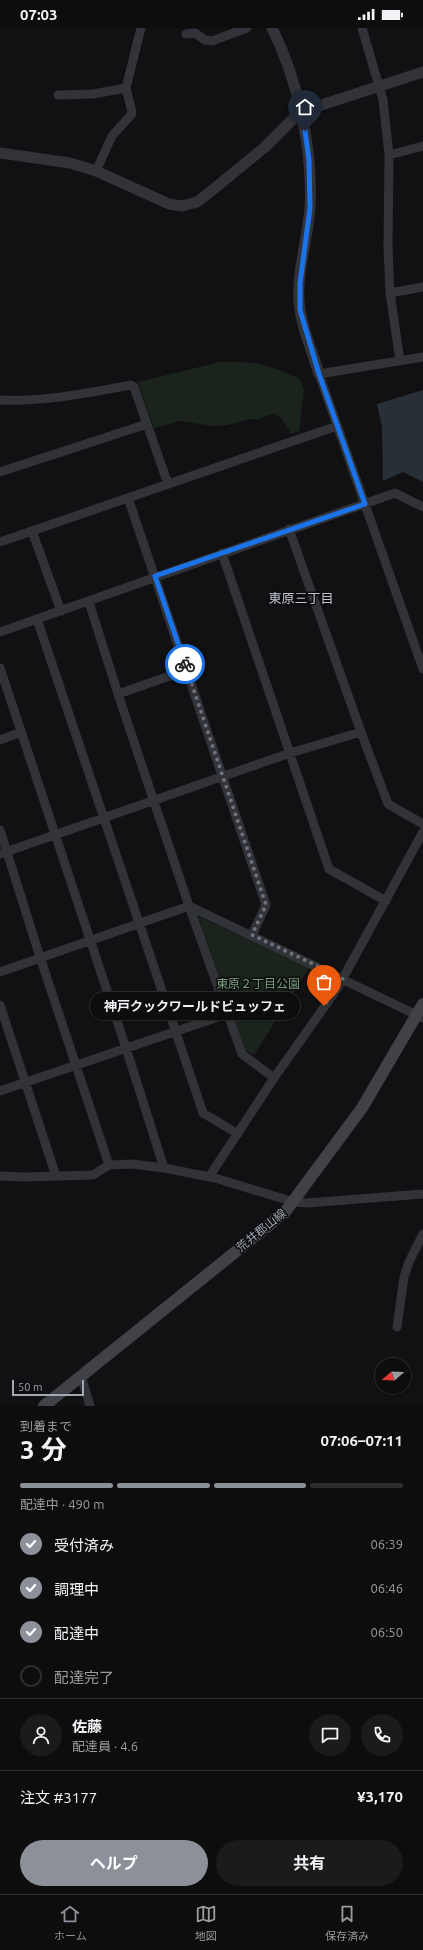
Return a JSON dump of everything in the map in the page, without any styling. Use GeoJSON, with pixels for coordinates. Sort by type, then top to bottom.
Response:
{"type":"FeatureCollection","features":[{"type":"Feature","properties":{"kind":"main road","name":"荒井郡山線"},"geometry":{"type":"LineString","coordinates":[[44,1406],[285,1212],[294,1202],[362,1108],[421,1012]]}},
{"type":"Feature","properties":{"kind":"street"},"geometry":{"type":"LineString","coordinates":[[96,171],[112,136],[131,115],[132,107],[126,88],[142,28]]}},
{"type":"Feature","properties":{"kind":"street"},"geometry":{"type":"LineString","coordinates":[[186,34],[194,33],[204,40],[212,41],[247,28]]}},
{"type":"Feature","properties":{"kind":"street"},"geometry":{"type":"LineString","coordinates":[[272,28],[290,70],[309,160],[310,201],[299,299],[303,323],[319,374],[365,504],[419,645],[423,669]]}},
{"type":"Feature","properties":{"kind":"street"},"geometry":{"type":"LineString","coordinates":[[362,28],[380,85],[383,100],[389,155],[388,248],[390,293],[400,361]]}},
{"type":"Feature","properties":{"kind":"street"},"geometry":{"type":"LineString","coordinates":[[0,153],[63,161],[96,171],[169,204],[182,206],[197,202],[210,192],[265,147],[300,112],[423,72]]}},
{"type":"Feature","properties":{"kind":"street"},"geometry":{"type":"LineString","coordinates":[[58,95],[93,94],[126,88]]}},
{"type":"Feature","properties":{"kind":"street"},"geometry":{"type":"LineString","coordinates":[[389,155],[423,146]]}},
{"type":"Feature","properties":{"kind":"street"},"geometry":{"type":"LineString","coordinates":[[390,293],[423,288]]}},
{"type":"Feature","properties":{"kind":"street"},"geometry":{"type":"LineString","coordinates":[[319,374],[423,357]]}},
{"type":"Feature","properties":{"kind":"street"},"geometry":{"type":"LineString","coordinates":[[0,400],[53,398],[94,393],[131,385],[134,387],[168,484]]}},
{"type":"Feature","properties":{"kind":"street"},"geometry":{"type":"LineString","coordinates":[[0,472],[147,424]]}},
{"type":"Feature","properties":{"kind":"street"},"geometry":{"type":"LineString","coordinates":[[0,542],[337,426]]}},
{"type":"Feature","properties":{"kind":"street"},"geometry":{"type":"LineString","coordinates":[[0,632],[89,602],[155,576],[395,493],[423,507]]}},
{"type":"Feature","properties":{"kind":"street"},"geometry":{"type":"LineString","coordinates":[[128,498],[266,905],[252,935]]}},
{"type":"Feature","properties":{"kind":"street"},"geometry":{"type":"LineString","coordinates":[[289,530],[388,804],[423,824]]}},
{"type":"Feature","properties":{"kind":"street"},"geometry":{"type":"LineString","coordinates":[[32,531],[61,611]]}},
{"type":"Feature","properties":{"kind":"street"},"geometry":{"type":"LineString","coordinates":[[222,553],[329,869],[386,901]]}},
{"type":"Feature","properties":{"kind":"street"},"geometry":{"type":"LineString","coordinates":[[89,602],[153,801],[242,1054],[274,1078]]}},
{"type":"Feature","properties":{"kind":"street"},"geometry":{"type":"LineString","coordinates":[[37,619],[203,1113],[238,1134]]}},
{"type":"Feature","properties":{"kind":"street"},"geometry":{"type":"LineString","coordinates":[[0,668],[89,941],[126,1048],[164,1168]]}},
{"type":"Feature","properties":{"kind":"street"},"geometry":{"type":"LineString","coordinates":[[118,694],[186,670]]}},
{"type":"Feature","properties":{"kind":"street"},"geometry":{"type":"LineString","coordinates":[[0,740],[21,732]]}},
{"type":"Feature","properties":{"kind":"street"},"geometry":{"type":"LineString","coordinates":[[3,852],[55,836],[290,753],[361,732]]}},
{"type":"Feature","properties":{"kind":"street"},"geometry":{"type":"LineString","coordinates":[[0,830],[3,852],[40,957],[109,1165]]}},
{"type":"Feature","properties":{"kind":"street"},"geometry":{"type":"LineString","coordinates":[[209,1177],[274,1078],[343,978],[423,832]]}},
{"type":"Feature","properties":{"kind":"street"},"geometry":{"type":"LineString","coordinates":[[0,972],[189,906],[343,978],[421,1012]]}},
{"type":"Feature","properties":{"kind":"street"},"geometry":{"type":"LineString","coordinates":[[0,1005],[56,1176]]}},
{"type":"Feature","properties":{"kind":"street"},"geometry":{"type":"LineString","coordinates":[[0,1091],[75,1064],[227,1014]]}},
{"type":"Feature","properties":{"kind":"street"},"geometry":{"type":"LineString","coordinates":[[0,1176],[25,1177],[93,1175],[109,1165],[132,1164],[164,1168],[209,1177],[294,1202],[324,1203],[423,1194]]}},
{"type":"Feature","properties":{"kind":"street"},"geometry":{"type":"LineString","coordinates":[[397,1327],[404,1276],[409,1262],[423,1234]]}},
{"type":"Feature","properties":{"kind":"street"},"geometry":{"type":"LineString","coordinates":[[81,1376],[90,1406]]}},
{"type":"Feature","properties":{"kind":"green space"},"geometry":{"type":"Polygon","coordinates":[[[220,362],[261,364],[299,378],[304,390],[299,431],[291,434],[282,419],[274,413],[259,419],[250,419],[228,425],[212,426],[180,421],[154,428],[138,382],[220,362]]]}},
{"type":"Feature","properties":{"kind":"green space","name":"東原２丁目公園"},"geometry":{"type":"Polygon","coordinates":[[[198,916],[309,968],[254,1055],[245,1050],[198,916]]]}},
{"type":"Feature","properties":{"kind":"shaded area"},"geometry":{"type":"Polygon","coordinates":[[[423,390],[423,482],[403,472],[383,481],[382,427],[377,404],[423,390]]]}},
{"type":"Feature","properties":{"kind":"way so far"},"geometry":{"type":"LineString","coordinates":[[185,664],[266,905],[252,935],[343,978],[337,989],[324,1006]]}},
{"type":"Feature","properties":{"kind":"place","name":"神戸クックワールドビュッフェ"},"geometry":{"type":"Point","coordinates":[324,1006]}},
{"type":"Feature","properties":{"kind":"district","name":"東原三丁目"},"geometry":{"type":"Point","coordinates":[301,598]}},
{"type":"Feature","properties":{"kind":"route"},"geometry":{"type":"LineString","coordinates":[[185,664],[155,576],[365,504],[319,374],[300,310],[300,283],[310,208],[309,160],[305,131]]}}]}
